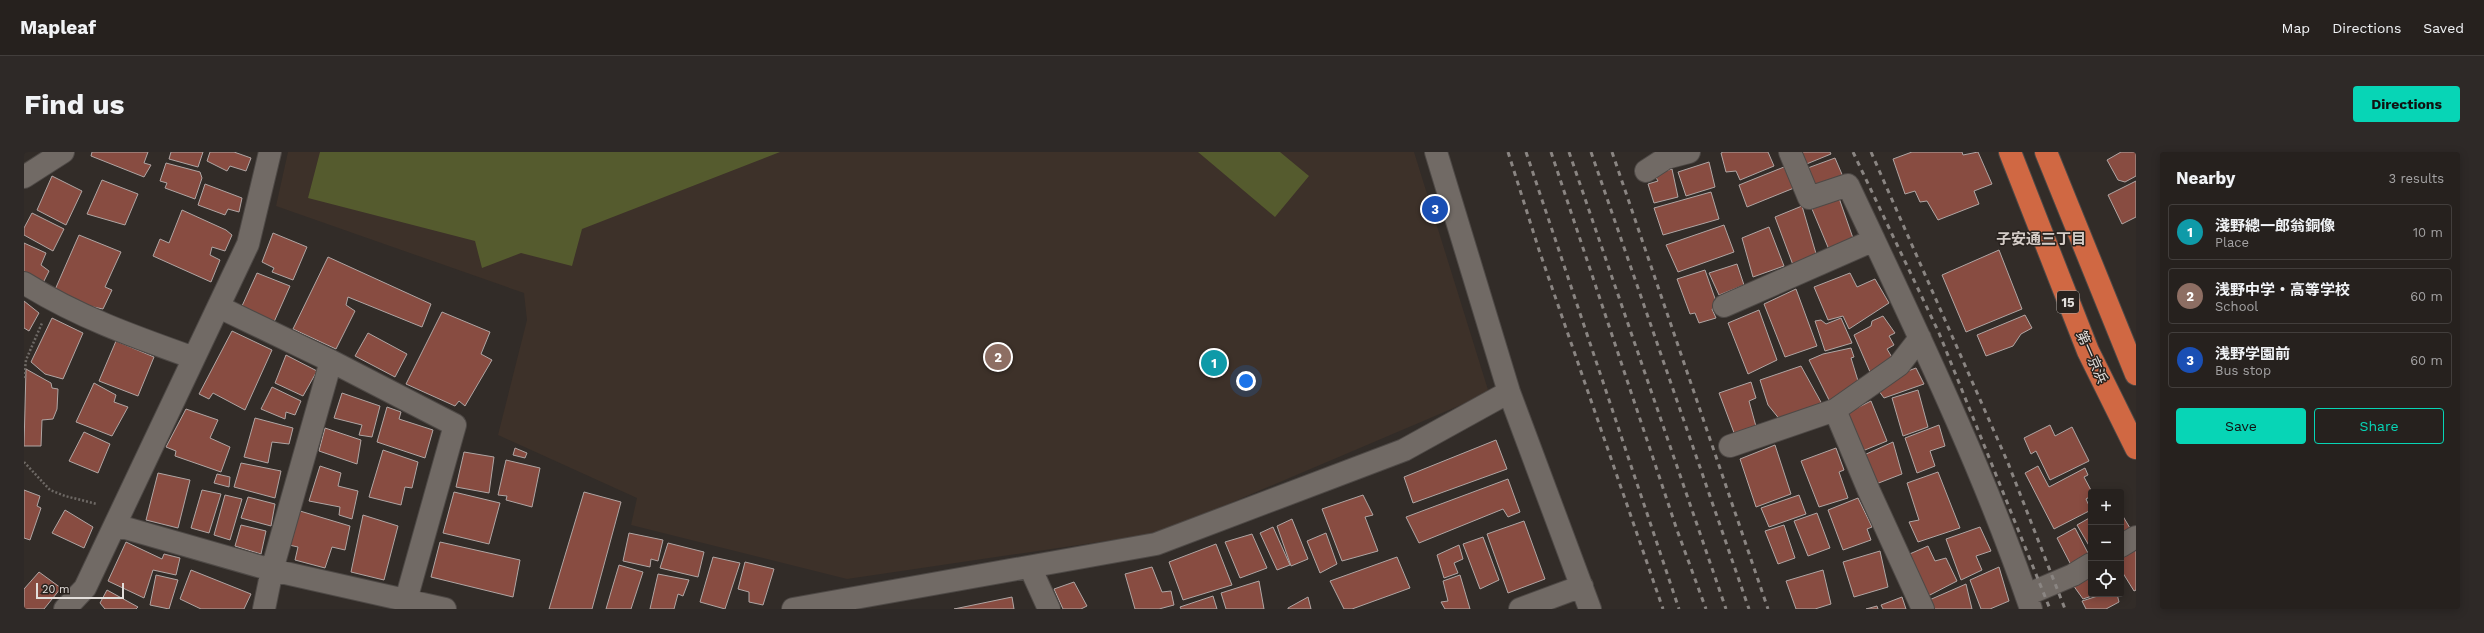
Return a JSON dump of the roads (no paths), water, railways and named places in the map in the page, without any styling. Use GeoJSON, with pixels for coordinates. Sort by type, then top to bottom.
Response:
{"type":"FeatureCollection","features":[{"type":"Feature","properties":{"kind":"highway","name":"第一京浜"},"geometry":{"type":"LineString","coordinates":[[2010,152],[2088,351],[2136,448]]}},
{"type":"Feature","properties":{"kind":"highway","name":"15"},"geometry":{"type":"LineString","coordinates":[[2046,152],[2136,374]]}},
{"type":"Feature","properties":{"kind":"street"},"geometry":{"type":"LineString","coordinates":[[24,177],[63,152]]}},
{"type":"Feature","properties":{"kind":"street"},"geometry":{"type":"LineString","coordinates":[[65,609],[85,588],[248,244],[270,152]]}},
{"type":"Feature","properties":{"kind":"street"},"geometry":{"type":"LineString","coordinates":[[1436,152],[1509,392],[1590,609]]}},
{"type":"Feature","properties":{"kind":"street"},"geometry":{"type":"LineString","coordinates":[[1646,171],[1666,158],[1689,152]]}},
{"type":"Feature","properties":{"kind":"street"},"geometry":{"type":"LineString","coordinates":[[1790,152],[1809,198],[1848,185],[1920,338],[1971,455],[2025,604],[2088,566]]}},
{"type":"Feature","properties":{"kind":"street"},"geometry":{"type":"LineString","coordinates":[[1724,306],[1874,240]]}},
{"type":"Feature","properties":{"kind":"street"},"geometry":{"type":"LineString","coordinates":[[24,283],[52,301],[103,326],[194,358]]}},
{"type":"Feature","properties":{"kind":"street"},"geometry":{"type":"LineString","coordinates":[[219,307],[331,361],[455,425],[406,600]]}},
{"type":"Feature","properties":{"kind":"street"},"geometry":{"type":"LineString","coordinates":[[1730,446],[1835,410],[1899,365],[1920,338]]}},
{"type":"Feature","properties":{"kind":"street"},"geometry":{"type":"LineString","coordinates":[[264,609],[272,570],[331,361]]}},
{"type":"Feature","properties":{"kind":"street"},"geometry":{"type":"LineString","coordinates":[[793,609],[1156,544],[1404,450],[1509,392]]}},
{"type":"Feature","properties":{"kind":"street"},"geometry":{"type":"LineString","coordinates":[[1835,410],[1869,491],[1922,609]]}},
{"type":"Feature","properties":{"kind":"street"},"geometry":{"type":"LineString","coordinates":[[119,517],[272,570],[445,609]]}},
{"type":"Feature","properties":{"kind":"street"},"geometry":{"type":"LineString","coordinates":[[2124,544],[2136,537]]}},
{"type":"Feature","properties":{"kind":"street"},"geometry":{"type":"LineString","coordinates":[[1030,566],[1049,609]]}},
{"type":"Feature","properties":{"kind":"street"},"geometry":{"type":"LineString","coordinates":[[1520,609],[1582,586]]}},
{"type":"Feature","properties":{"kind":"railway"},"geometry":{"type":"LineString","coordinates":[[1508,152],[1539,250],[1663,609]]}},
{"type":"Feature","properties":{"kind":"railway"},"geometry":{"type":"LineString","coordinates":[[1526,152],[1679,609]]}},
{"type":"Feature","properties":{"kind":"railway"},"geometry":{"type":"LineString","coordinates":[[1551,152],[1677,530],[1706,609]]}},
{"type":"Feature","properties":{"kind":"railway"},"geometry":{"type":"LineString","coordinates":[[1569,152],[1726,609]]}},
{"type":"Feature","properties":{"kind":"railway"},"geometry":{"type":"LineString","coordinates":[[1591,152],[1749,609]]}},
{"type":"Feature","properties":{"kind":"railway"},"geometry":{"type":"LineString","coordinates":[[1612,152],[1768,609]]}},
{"type":"Feature","properties":{"kind":"railway"},"geometry":{"type":"LineString","coordinates":[[1853,152],[1939,333],[2050,609]]}},
{"type":"Feature","properties":{"kind":"railway"},"geometry":{"type":"LineString","coordinates":[[1871,152],[2008,463],[2065,609]]}},
{"type":"Feature","properties":{"kind":"place","name":"浅野学園前"},"geometry":{"type":"Point","coordinates":[1435,209]}},
{"type":"Feature","properties":{"kind":"place","name":"浅野中学・高等学校"},"geometry":{"type":"Point","coordinates":[998,357]}},
{"type":"Feature","properties":{"kind":"place","name":"淺野總一郎翁銅像"},"geometry":{"type":"Point","coordinates":[1214,363]}},
{"type":"Feature","properties":{"kind":"district","name":"子安通三丁目"},"geometry":{"type":"Point","coordinates":[2041,239]}}]}
